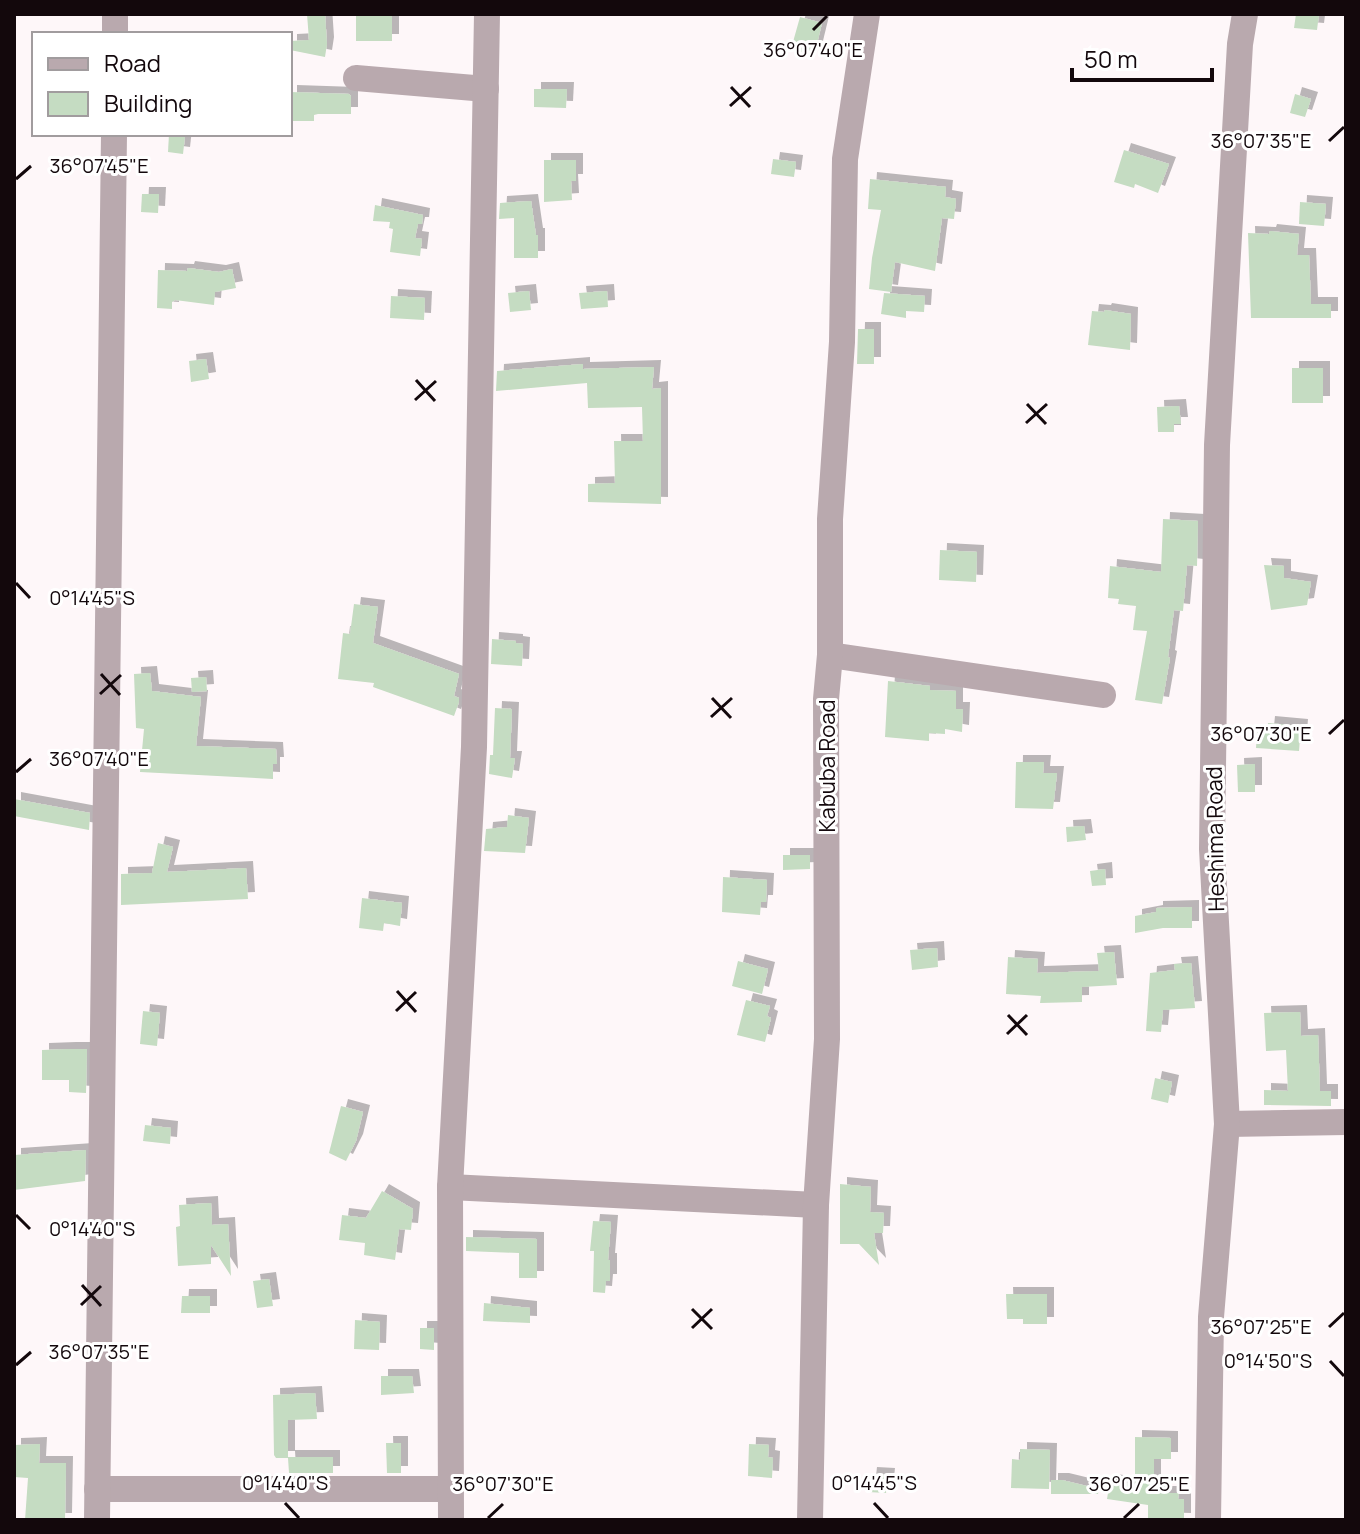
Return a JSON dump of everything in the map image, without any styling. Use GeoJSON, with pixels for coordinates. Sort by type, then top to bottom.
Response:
{"type":"FeatureCollection","features":[{"type":"Feature","properties":{"kind":"street"},"geometry":{"type":"LineString","coordinates":[[451,1520],[450,1187],[474,747],[487,14]]}},
{"type":"Feature","properties":{"kind":"street","name":"Kabuba Road"},"geometry":{"type":"LineString","coordinates":[[810,1520],[816,1205],[827,1039],[826,699],[830,655],[830,519],[842,342],[845,159],[867,14]]}},
{"type":"Feature","properties":{"kind":"street","name":"Heshima Road"},"geometry":{"type":"LineString","coordinates":[[1208,1520],[1211,1317],[1227,1124],[1212,849],[1217,445],[1240,44],[1245,14]]}},
{"type":"Feature","properties":{"kind":"street"},"geometry":{"type":"LineString","coordinates":[[356,78],[486,89]]}},
{"type":"Feature","properties":{"kind":"street"},"geometry":{"type":"LineString","coordinates":[[97,1520],[114,136]]}},
{"type":"Feature","properties":{"kind":"street"},"geometry":{"type":"LineString","coordinates":[[830,655],[1103,695]]}},
{"type":"Feature","properties":{"kind":"street"},"geometry":{"type":"LineString","coordinates":[[1227,1124],[1346,1122]]}},
{"type":"Feature","properties":{"kind":"street"},"geometry":{"type":"LineString","coordinates":[[450,1187],[816,1205]]}},
{"type":"Feature","properties":{"kind":"street"},"geometry":{"type":"LineString","coordinates":[[97,1489],[451,1489]]}},
{"type":"Feature","properties":{"kind":"building"},"geometry":{"type":"Polygon","coordinates":[[[307,14],[325,14],[325,57],[292,50],[292,41],[309,40],[307,14]]]}},
{"type":"Feature","properties":{"kind":"building"},"geometry":{"type":"Polygon","coordinates":[[[356,14],[392,14],[392,41],[356,41],[356,14]]]}},
{"type":"Feature","properties":{"kind":"building"},"geometry":{"type":"Polygon","coordinates":[[[1296,14],[1319,14],[1317,30],[1294,28],[1296,14]]]}},
{"type":"Feature","properties":{"kind":"building"},"geometry":{"type":"Polygon","coordinates":[[[800,17],[822,23],[814,56],[791,49],[800,17]]]}},
{"type":"Feature","properties":{"kind":"building"},"geometry":{"type":"Polygon","coordinates":[[[534,89],[567,89],[566,108],[534,107],[534,89]]]}},
{"type":"Feature","properties":{"kind":"building"},"geometry":{"type":"Polygon","coordinates":[[[292,92],[351,96],[351,114],[318,114],[314,115],[314,121],[292,121],[292,92]]]}},
{"type":"Feature","properties":{"kind":"building"},"geometry":{"type":"Polygon","coordinates":[[[1295,94],[1311,99],[1305,117],[1290,113],[1295,94]]]}},
{"type":"Feature","properties":{"kind":"building"},"geometry":{"type":"Polygon","coordinates":[[[169,136],[185,136],[183,154],[168,152],[169,136]]]}},
{"type":"Feature","properties":{"kind":"building"},"geometry":{"type":"Polygon","coordinates":[[[1124,150],[1169,164],[1158,193],[1135,184],[1134,188],[1114,182],[1124,150]]]}},
{"type":"Feature","properties":{"kind":"building"},"geometry":{"type":"Polygon","coordinates":[[[773,159],[796,162],[794,177],[771,174],[773,159]]]}},
{"type":"Feature","properties":{"kind":"building"},"geometry":{"type":"Polygon","coordinates":[[[544,160],[576,160],[576,181],[571,181],[572,200],[544,202],[544,160]]]}},
{"type":"Feature","properties":{"kind":"building"},"geometry":{"type":"Polygon","coordinates":[[[870,179],[946,187],[945,197],[956,199],[954,219],[942,218],[935,271],[895,262],[891,292],[869,289],[881,210],[868,209],[870,179]]]}},
{"type":"Feature","properties":{"kind":"building"},"geometry":{"type":"Polygon","coordinates":[[[142,194],[159,194],[158,213],[141,212],[142,194]]]}},
{"type":"Feature","properties":{"kind":"building"},"geometry":{"type":"Polygon","coordinates":[[[531,201],[538,235],[538,258],[514,258],[514,218],[499,219],[500,203],[531,201]]]}},
{"type":"Feature","properties":{"kind":"building"},"geometry":{"type":"Polygon","coordinates":[[[1300,202],[1326,204],[1324,226],[1299,224],[1300,202]]]}},
{"type":"Feature","properties":{"kind":"building"},"geometry":{"type":"Polygon","coordinates":[[[375,205],[423,215],[415,238],[422,239],[420,256],[390,252],[393,229],[389,228],[390,222],[373,221],[375,205]]]}},
{"type":"Feature","properties":{"kind":"building"},"geometry":{"type":"Polygon","coordinates":[[[1270,231],[1299,234],[1297,255],[1309,255],[1311,304],[1331,304],[1331,318],[1251,318],[1248,233],[1269,234],[1270,231]]]}},
{"type":"Feature","properties":{"kind":"building"},"geometry":{"type":"Polygon","coordinates":[[[188,268],[219,272],[232,269],[236,288],[215,292],[214,305],[175,300],[172,309],[157,308],[158,270],[187,271],[188,268]]]}},
{"type":"Feature","properties":{"kind":"building"},"geometry":{"type":"Polygon","coordinates":[[[529,291],[531,310],[510,312],[508,293],[529,291]]]}},
{"type":"Feature","properties":{"kind":"building"},"geometry":{"type":"Polygon","coordinates":[[[607,291],[608,307],[581,309],[579,293],[607,291]]]}},
{"type":"Feature","properties":{"kind":"building"},"geometry":{"type":"Polygon","coordinates":[[[884,293],[925,296],[924,312],[906,311],[906,318],[881,314],[884,293]]]}},
{"type":"Feature","properties":{"kind":"building"},"geometry":{"type":"Polygon","coordinates":[[[391,296],[425,298],[424,320],[390,318],[391,296]]]}},
{"type":"Feature","properties":{"kind":"building"},"geometry":{"type":"Polygon","coordinates":[[[1092,311],[1131,314],[1130,350],[1088,345],[1092,311]]]}},
{"type":"Feature","properties":{"kind":"building"},"geometry":{"type":"Polygon","coordinates":[[[858,329],[874,329],[874,364],[857,364],[858,329]]]}},
{"type":"Feature","properties":{"kind":"building"},"geometry":{"type":"Polygon","coordinates":[[[206,359],[209,379],[191,382],[189,361],[206,359]]]}},
{"type":"Feature","properties":{"kind":"building"},"geometry":{"type":"Polygon","coordinates":[[[583,364],[583,369],[654,367],[652,389],[661,388],[661,504],[588,502],[588,484],[615,483],[614,441],[643,441],[642,407],[588,408],[587,383],[496,391],[497,371],[583,364]]]}},
{"type":"Feature","properties":{"kind":"building"},"geometry":{"type":"Polygon","coordinates":[[[1292,368],[1323,368],[1323,403],[1292,403],[1292,368]]]}},
{"type":"Feature","properties":{"kind":"building"},"geometry":{"type":"Polygon","coordinates":[[[1179,406],[1181,424],[1174,424],[1174,432],[1158,432],[1157,407],[1179,406]]]}},
{"type":"Feature","properties":{"kind":"building"},"geometry":{"type":"Polygon","coordinates":[[[1163,519],[1198,521],[1197,566],[1187,565],[1183,611],[1174,610],[1162,704],[1135,700],[1147,631],[1133,630],[1136,606],[1118,604],[1119,599],[1108,598],[1110,566],[1161,572],[1163,519]]]}},
{"type":"Feature","properties":{"kind":"building"},"geometry":{"type":"Polygon","coordinates":[[[940,550],[977,552],[976,582],[939,580],[940,550]]]}},
{"type":"Feature","properties":{"kind":"building"},"geometry":{"type":"Polygon","coordinates":[[[1264,565],[1284,566],[1284,578],[1311,582],[1307,605],[1271,610],[1264,565]]]}},
{"type":"Feature","properties":{"kind":"building"},"geometry":{"type":"Polygon","coordinates":[[[354,604],[378,607],[373,643],[459,674],[454,696],[459,698],[459,702],[454,716],[373,687],[374,683],[338,679],[343,633],[350,634],[354,604]]]}},
{"type":"Feature","properties":{"kind":"building"},"geometry":{"type":"Polygon","coordinates":[[[492,639],[523,644],[522,666],[491,664],[492,639]]]}},
{"type":"Feature","properties":{"kind":"building"},"geometry":{"type":"Polygon","coordinates":[[[150,673],[152,691],[201,697],[196,746],[276,749],[277,764],[273,764],[273,779],[140,772],[144,729],[136,728],[134,674],[150,673]]]}},
{"type":"Feature","properties":{"kind":"building"},"geometry":{"type":"Polygon","coordinates":[[[206,677],[207,691],[192,692],[191,678],[206,677]]]}},
{"type":"Feature","properties":{"kind":"building"},"geometry":{"type":"Polygon","coordinates":[[[888,681],[930,686],[930,690],[956,691],[956,709],[963,709],[962,732],[945,729],[945,734],[929,733],[929,741],[885,737],[888,681]]]}},
{"type":"Feature","properties":{"kind":"building"},"geometry":{"type":"Polygon","coordinates":[[[495,708],[512,709],[510,758],[515,758],[512,778],[489,774],[495,708]]]}},
{"type":"Feature","properties":{"kind":"building"},"geometry":{"type":"Polygon","coordinates":[[[1268,723],[1301,726],[1299,751],[1256,748],[1257,732],[1267,733],[1268,723]]]}},
{"type":"Feature","properties":{"kind":"building"},"geometry":{"type":"Polygon","coordinates":[[[1016,762],[1044,762],[1043,773],[1057,773],[1053,809],[1015,808],[1016,762]]]}},
{"type":"Feature","properties":{"kind":"building"},"geometry":{"type":"Polygon","coordinates":[[[1255,764],[1255,792],[1238,792],[1237,765],[1255,764]]]}},
{"type":"Feature","properties":{"kind":"building"},"geometry":{"type":"Polygon","coordinates":[[[14,799],[90,813],[89,830],[14,816],[14,799]]]}},
{"type":"Feature","properties":{"kind":"building"},"geometry":{"type":"Polygon","coordinates":[[[508,815],[529,818],[525,853],[484,851],[486,829],[507,827],[508,815]]]}},
{"type":"Feature","properties":{"kind":"building"},"geometry":{"type":"Polygon","coordinates":[[[1084,826],[1086,840],[1067,842],[1066,827],[1084,826]]]}},
{"type":"Feature","properties":{"kind":"building"},"geometry":{"type":"Polygon","coordinates":[[[158,843],[173,847],[167,872],[246,868],[248,899],[121,905],[121,874],[152,873],[158,843]]]}},
{"type":"Feature","properties":{"kind":"building"},"geometry":{"type":"Polygon","coordinates":[[[783,855],[810,855],[810,869],[783,870],[783,855]]]}},
{"type":"Feature","properties":{"kind":"building"},"geometry":{"type":"Polygon","coordinates":[[[1105,869],[1106,885],[1092,886],[1090,871],[1105,869]]]}},
{"type":"Feature","properties":{"kind":"building"},"geometry":{"type":"Polygon","coordinates":[[[723,877],[767,880],[766,902],[761,902],[760,915],[722,912],[723,877]]]}},
{"type":"Feature","properties":{"kind":"building"},"geometry":{"type":"Polygon","coordinates":[[[362,898],[402,903],[400,926],[384,923],[383,931],[359,928],[362,898]]]}},
{"type":"Feature","properties":{"kind":"building"},"geometry":{"type":"Polygon","coordinates":[[[1192,907],[1192,928],[1163,928],[1135,933],[1135,916],[1156,912],[1156,908],[1192,907]]]}},
{"type":"Feature","properties":{"kind":"building"},"geometry":{"type":"Polygon","coordinates":[[[937,948],[938,967],[912,970],[910,950],[937,948]]]}},
{"type":"Feature","properties":{"kind":"building"},"geometry":{"type":"Polygon","coordinates":[[[1114,952],[1117,985],[1082,987],[1082,1002],[1040,1003],[1041,996],[1006,994],[1008,957],[1038,959],[1037,973],[1099,971],[1097,953],[1114,952]]]}},
{"type":"Feature","properties":{"kind":"building"},"geometry":{"type":"Polygon","coordinates":[[[738,961],[768,969],[762,994],[732,986],[738,961]]]}},
{"type":"Feature","properties":{"kind":"building"},"geometry":{"type":"Polygon","coordinates":[[[1191,963],[1195,1008],[1163,1010],[1161,1032],[1146,1031],[1150,973],[1175,970],[1174,964],[1191,963]]]}},
{"type":"Feature","properties":{"kind":"building"},"geometry":{"type":"Polygon","coordinates":[[[746,1000],[770,1006],[767,1016],[771,1018],[765,1042],[737,1035],[746,1000]]]}},
{"type":"Feature","properties":{"kind":"building"},"geometry":{"type":"Polygon","coordinates":[[[143,1011],[160,1013],[157,1046],[140,1044],[143,1011]]]}},
{"type":"Feature","properties":{"kind":"building"},"geometry":{"type":"Polygon","coordinates":[[[1300,1012],[1301,1036],[1318,1035],[1320,1091],[1331,1091],[1331,1106],[1264,1105],[1264,1090],[1288,1091],[1286,1050],[1266,1051],[1264,1013],[1300,1012]]]}},
{"type":"Feature","properties":{"kind":"building"},"geometry":{"type":"Polygon","coordinates":[[[87,1049],[86,1093],[69,1092],[69,1080],[42,1080],[42,1050],[87,1049]]]}},
{"type":"Feature","properties":{"kind":"building"},"geometry":{"type":"Polygon","coordinates":[[[1155,1078],[1172,1082],[1168,1103],[1151,1099],[1155,1078]]]}},
{"type":"Feature","properties":{"kind":"building"},"geometry":{"type":"Polygon","coordinates":[[[341,1106],[363,1112],[356,1141],[346,1161],[329,1153],[341,1106]]]}},
{"type":"Feature","properties":{"kind":"building"},"geometry":{"type":"Polygon","coordinates":[[[145,1125],[171,1128],[170,1144],[143,1141],[145,1125]]]}},
{"type":"Feature","properties":{"kind":"building"},"geometry":{"type":"Polygon","coordinates":[[[86,1150],[85,1181],[14,1190],[14,1155],[86,1150]]]}},
{"type":"Feature","properties":{"kind":"building"},"geometry":{"type":"Polygon","coordinates":[[[840,1184],[871,1187],[870,1212],[884,1213],[883,1233],[874,1233],[879,1265],[859,1244],[840,1244],[840,1184]]]}},
{"type":"Feature","properties":{"kind":"building"},"geometry":{"type":"Polygon","coordinates":[[[382,1191],[413,1209],[411,1230],[399,1229],[395,1260],[364,1255],[365,1243],[339,1240],[342,1215],[366,1218],[382,1191]]]}},
{"type":"Feature","properties":{"kind":"building"},"geometry":{"type":"Polygon","coordinates":[[[211,1203],[212,1225],[228,1224],[231,1276],[211,1245],[211,1264],[178,1266],[176,1227],[180,1226],[179,1205],[211,1203]]]}},
{"type":"Feature","properties":{"kind":"building"},"geometry":{"type":"Polygon","coordinates":[[[593,1221],[611,1222],[610,1281],[606,1281],[605,1293],[593,1292],[594,1251],[590,1251],[593,1221]]]}},
{"type":"Feature","properties":{"kind":"building"},"geometry":{"type":"Polygon","coordinates":[[[466,1237],[537,1239],[537,1278],[519,1278],[519,1253],[466,1251],[466,1237]]]}},
{"type":"Feature","properties":{"kind":"building"},"geometry":{"type":"Polygon","coordinates":[[[269,1279],[273,1306],[257,1308],[253,1281],[269,1279]]]}},
{"type":"Feature","properties":{"kind":"building"},"geometry":{"type":"Polygon","coordinates":[[[1006,1294],[1047,1294],[1047,1324],[1023,1324],[1023,1319],[1007,1319],[1006,1294]]]}},
{"type":"Feature","properties":{"kind":"building"},"geometry":{"type":"Polygon","coordinates":[[[182,1296],[210,1296],[210,1313],[181,1313],[182,1296]]]}},
{"type":"Feature","properties":{"kind":"building"},"geometry":{"type":"Polygon","coordinates":[[[484,1303],[530,1308],[530,1323],[483,1321],[484,1303]]]}},
{"type":"Feature","properties":{"kind":"building"},"geometry":{"type":"Polygon","coordinates":[[[355,1320],[380,1322],[379,1350],[354,1349],[355,1320]]]}},
{"type":"Feature","properties":{"kind":"building"},"geometry":{"type":"Polygon","coordinates":[[[420,1328],[434,1328],[434,1350],[420,1349],[420,1328]]]}},
{"type":"Feature","properties":{"kind":"building"},"geometry":{"type":"Polygon","coordinates":[[[381,1376],[412,1376],[414,1393],[381,1395],[381,1376]]]}},
{"type":"Feature","properties":{"kind":"building"},"geometry":{"type":"Polygon","coordinates":[[[315,1393],[317,1419],[288,1420],[288,1457],[333,1457],[333,1473],[289,1473],[288,1458],[276,1458],[274,1455],[273,1395],[315,1393]]]}},
{"type":"Feature","properties":{"kind":"building"},"geometry":{"type":"Polygon","coordinates":[[[1135,1437],[1171,1438],[1171,1459],[1154,1459],[1154,1493],[1179,1493],[1178,1499],[1184,1499],[1184,1520],[1148,1519],[1148,1505],[1107,1499],[1110,1481],[1135,1485],[1135,1437]]]}},
{"type":"Feature","properties":{"kind":"building"},"geometry":{"type":"Polygon","coordinates":[[[386,1443],[401,1443],[401,1473],[387,1473],[386,1443]]]}},
{"type":"Feature","properties":{"kind":"building"},"geometry":{"type":"Polygon","coordinates":[[[40,1444],[39,1463],[66,1463],[65,1520],[25,1520],[28,1478],[14,1477],[14,1445],[40,1444]]]}},
{"type":"Feature","properties":{"kind":"building"},"geometry":{"type":"Polygon","coordinates":[[[749,1444],[769,1445],[768,1457],[773,1458],[772,1478],[748,1476],[749,1444]]]}},
{"type":"Feature","properties":{"kind":"building"},"geometry":{"type":"Polygon","coordinates":[[[1020,1449],[1050,1450],[1049,1489],[1011,1488],[1012,1459],[1020,1460],[1020,1449]]]}},
{"type":"Feature","properties":{"kind":"building"},"geometry":{"type":"Polygon","coordinates":[[[870,1474],[888,1475],[886,1493],[868,1492],[870,1474]]]}},
{"type":"Feature","properties":{"kind":"building"},"geometry":{"type":"Polygon","coordinates":[[[1051,1480],[1099,1489],[1098,1494],[1051,1494],[1051,1480]]]}}]}
